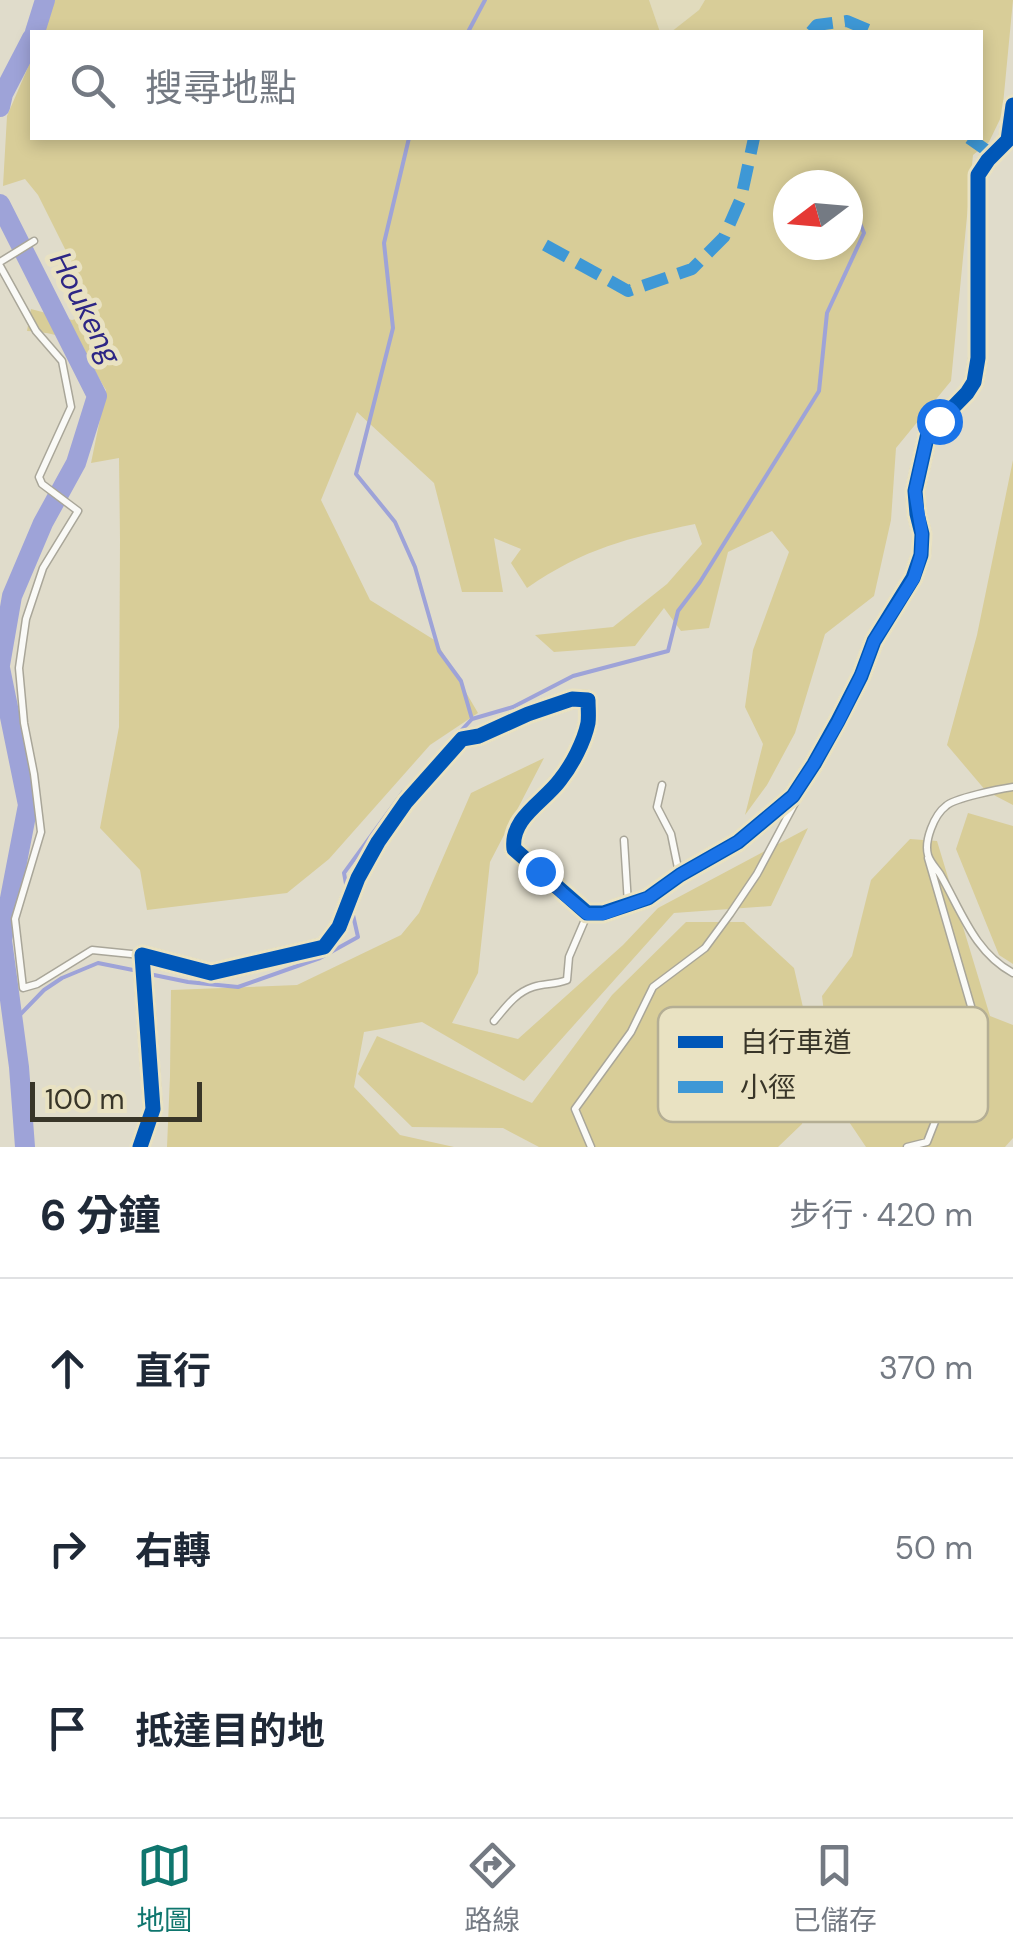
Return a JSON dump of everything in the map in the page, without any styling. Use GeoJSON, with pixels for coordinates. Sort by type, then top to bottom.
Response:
{"type":"FeatureCollection","features":[{"type":"Feature","properties":{"kind":"street"},"geometry":{"type":"LineString","coordinates":[[140,1147],[153,1110],[142,955],[211,973],[324,947],[339,927],[358,878],[378,842],[406,802],[462,739],[480,736],[572,699],[588,700],[588,722],[577,752],[561,779],[527,813],[512,838],[514,849],[587,914],[603,914],[648,898],[738,842],[793,796],[861,676],[874,641],[914,578],[922,534],[915,491],[928,433],[974,382],[978,358],[978,175],[988,160],[1011,146],[1013,104]]}},
{"type":"Feature","properties":{"kind":"lane"},"geometry":{"type":"LineString","coordinates":[[34,241],[0,264],[36,331],[62,361],[70,407],[38,477],[78,511],[43,568],[26,619],[19,668],[41,832],[15,919],[23,988],[38,984],[92,950],[142,955]]}},
{"type":"Feature","properties":{"kind":"lane"},"geometry":{"type":"LineString","coordinates":[[590,1147],[575,1109],[632,1032],[653,987],[705,948],[730,914],[757,874],[814,764]]}},
{"type":"Feature","properties":{"kind":"lane"},"geometry":{"type":"LineString","coordinates":[[662,785],[657,807],[671,834],[680,875]]}},
{"type":"Feature","properties":{"kind":"lane"},"geometry":{"type":"LineString","coordinates":[[971,1007],[928,858],[926,837],[946,806],[1013,786]]}},
{"type":"Feature","properties":{"kind":"lane"},"geometry":{"type":"LineString","coordinates":[[624,840],[628,906]]}},
{"type":"Feature","properties":{"kind":"lane"},"geometry":{"type":"LineString","coordinates":[[928,858],[967,929],[1001,966],[1013,973]]}},
{"type":"Feature","properties":{"kind":"lane"},"geometry":{"type":"LineString","coordinates":[[494,1021],[516,994],[537,985],[553,986],[567,980],[569,957],[587,914]]}},
{"type":"Feature","properties":{"kind":"lane"},"geometry":{"type":"LineString","coordinates":[[907,1147],[927,1142],[936,1122]]}},
{"type":"Feature","properties":{"kind":"shaded area"},"geometry":{"type":"Polygon","coordinates":[[[55,0],[649,0],[659,30],[44,30],[55,0]]]}},
{"type":"Feature","properties":{"kind":"shaded area"},"geometry":{"type":"Polygon","coordinates":[[[649,0],[705,0],[699,10],[674,30],[659,30],[649,0]]]}},
{"type":"Feature","properties":{"kind":"shaded area"},"geometry":{"type":"Polygon","coordinates":[[[705,0],[1013,0],[1002,115],[989,142],[973,155],[951,381],[896,448],[891,520],[874,596],[825,634],[795,733],[767,785],[745,815],[763,744],[745,707],[753,650],[789,552],[772,531],[728,552],[709,628],[681,631],[664,608],[635,646],[554,652],[535,635],[613,627],[667,584],[702,544],[695,524],[608,546],[568,563],[527,588],[511,563],[521,549],[494,538],[503,592],[462,592],[434,483],[357,412],[321,500],[370,600],[436,641],[478,713],[430,745],[329,859],[287,893],[147,910],[140,870],[100,828],[119,727],[119,458],[91,463],[106,390],[77,346],[57,336],[27,331],[31,309],[72,320],[97,313],[38,195],[25,179],[3,186],[7,116],[30,63],[30,140],[983,140],[983,30],[674,30],[699,10],[705,0]]]}},
{"type":"Feature","properties":{"kind":"shaded area"},"geometry":{"type":"Polygon","coordinates":[[[1013,460],[1013,805],[986,791],[947,745],[977,635],[1013,460]]]}},
{"type":"Feature","properties":{"kind":"shaded area"},"geometry":{"type":"Polygon","coordinates":[[[544,758],[490,862],[478,973],[452,1023],[518,1039],[623,945],[658,908],[808,828],[771,906],[674,913],[524,1081],[422,1022],[364,1032],[354,1087],[400,1135],[454,1147],[167,1147],[171,990],[297,985],[401,935],[419,913],[471,793],[544,758]]]}},
{"type":"Feature","properties":{"kind":"shaded area"},"geometry":{"type":"Polygon","coordinates":[[[968,813],[1013,826],[1013,964],[999,955],[956,849],[968,813]]]}},
{"type":"Feature","properties":{"kind":"shaded area"},"geometry":{"type":"Polygon","coordinates":[[[910,839],[937,841],[987,1007],[823,1007],[822,996],[852,956],[871,880],[910,839]]]}},
{"type":"Feature","properties":{"kind":"shaded area"},"geometry":{"type":"Polygon","coordinates":[[[686,922],[744,922],[794,968],[803,1007],[658,1007],[658,1122],[802,1124],[778,1147],[539,1147],[503,1128],[412,1127],[358,1074],[377,1036],[532,1103],[612,995],[686,922]]]}},
{"type":"Feature","properties":{"kind":"shaded area"},"geometry":{"type":"Polygon","coordinates":[[[988,1009],[990,1016],[1013,1025],[1013,1138],[1005,1147],[866,1147],[849,1122],[988,1122],[988,1009]]]}},
{"type":"Feature","properties":{"kind":"waterway","name":"Houkeng"},"geometry":{"type":"LineString","coordinates":[[36,30],[45,0]]}},
{"type":"Feature","properties":{"kind":"waterway"},"geometry":{"type":"LineString","coordinates":[[469,30],[485,0]]}},
{"type":"Feature","properties":{"kind":"waterway","name":"Houkeng"},"geometry":{"type":"LineString","coordinates":[[0,107],[30,42]]}},
{"type":"Feature","properties":{"kind":"waterway"},"geometry":{"type":"LineString","coordinates":[[409,140],[384,243],[393,328],[356,474],[395,522],[415,567],[439,651],[461,681],[472,719],[458,734]]}},
{"type":"Feature","properties":{"kind":"waterway","name":"Houkeng"},"geometry":{"type":"LineString","coordinates":[[0,204],[97,396],[76,463],[43,523],[12,596],[0,665]]}},
{"type":"Feature","properties":{"kind":"waterway"},"geometry":{"type":"LineString","coordinates":[[863,231],[863,235]]}},
{"type":"Feature","properties":{"kind":"waterway"},"geometry":{"type":"LineString","coordinates":[[472,719],[513,707],[573,676],[668,651],[678,611],[819,391],[827,313],[852,260]]}},
{"type":"Feature","properties":{"kind":"waterway","name":"Houkeng"},"geometry":{"type":"LineString","coordinates":[[0,668],[28,805],[2,940],[25,1147]]}},
{"type":"Feature","properties":{"kind":"waterway"},"geometry":{"type":"LineString","coordinates":[[346,884],[344,873],[403,792]]}},
{"type":"Feature","properties":{"kind":"waterway"},"geometry":{"type":"LineString","coordinates":[[154,975],[238,987],[320,958],[358,937],[353,915]]}},
{"type":"Feature","properties":{"kind":"waterway"},"geometry":{"type":"LineString","coordinates":[[13,1022],[44,990],[62,978],[98,963],[133,970]]}},
{"type":"Feature","properties":{"kind":"marked path"},"geometry":{"type":"LineString","coordinates":[[813,30],[817,25],[847,21],[868,30]]}},
{"type":"Feature","properties":{"kind":"marked path"},"geometry":{"type":"LineString","coordinates":[[545,245],[628,291],[692,269],[724,237],[741,198],[754,140]]}},
{"type":"Feature","properties":{"kind":"marked path"},"geometry":{"type":"LineString","coordinates":[[972,140],[993,155]]}},
{"type":"Feature","properties":{"kind":"cycle path"},"geometry":{"type":"LineString","coordinates":[[140,1147],[153,1109],[142,955],[211,973],[324,947],[339,927],[358,878],[378,842],[406,802],[462,739],[572,699],[588,700],[588,723],[577,753],[560,780],[523,819],[514,838],[514,849],[587,913],[603,913],[648,898],[738,842],[793,796],[838,721],[874,641],[913,578],[921,555],[915,491],[928,433],[967,393],[974,382],[978,358],[978,175],[1008,140],[1013,105]]}},
{"type":"Feature","properties":{"kind":"route"},"geometry":{"type":"LineString","coordinates":[[540,871],[587,914],[603,914],[648,898],[706,862],[738,842],[793,796],[838,722],[874,641],[914,578],[922,534],[915,491],[928,433],[939,421]]}}]}
